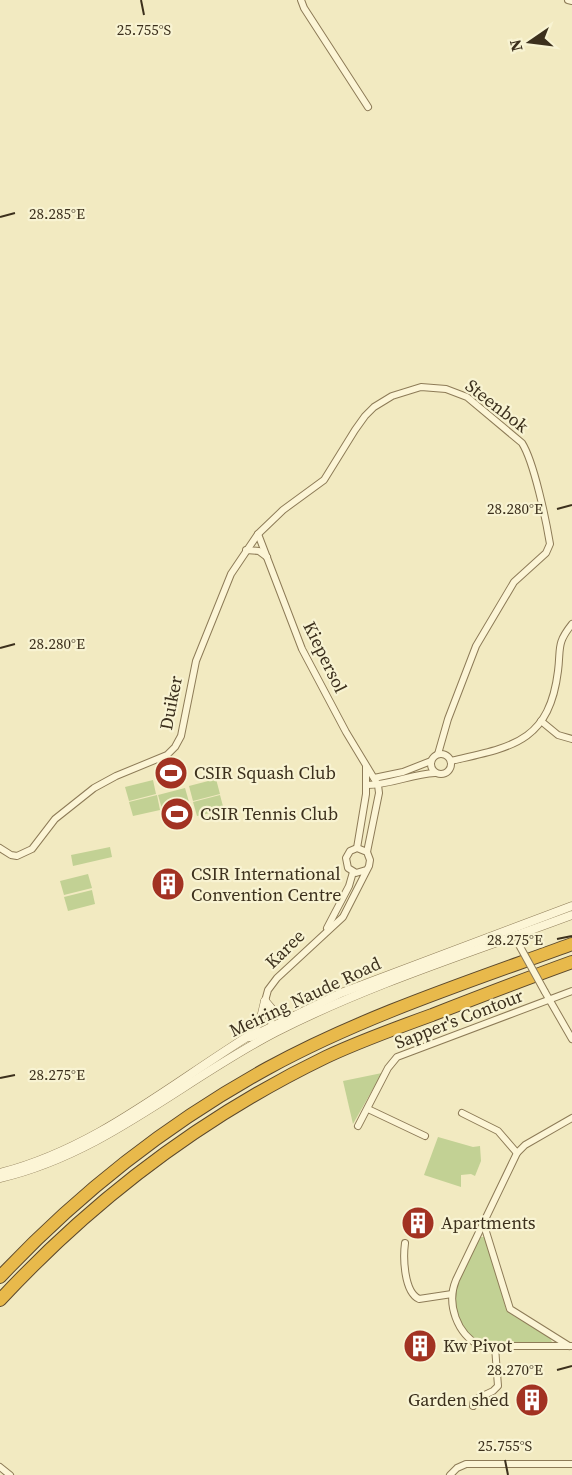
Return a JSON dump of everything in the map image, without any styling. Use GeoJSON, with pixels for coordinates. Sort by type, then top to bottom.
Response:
{"type":"FeatureCollection","features":[{"type":"Feature","properties":{"kind":"highway"},"geometry":{"type":"LineString","coordinates":[[0,1277],[62,1215],[143,1148],[190,1115],[261,1072],[342,1033],[421,999],[572,944]]}},
{"type":"Feature","properties":{"kind":"highway"},"geometry":{"type":"LineString","coordinates":[[0,1300],[61,1238],[122,1185],[193,1133],[270,1086],[364,1040],[572,962]]}},
{"type":"Feature","properties":{"kind":"street"},"geometry":{"type":"LineString","coordinates":[[301,0],[324,41],[368,107]]}},
{"type":"Feature","properties":{"kind":"street","name":"Steenbok"},"geometry":{"type":"LineString","coordinates":[[258,534],[283,510],[324,480],[365,416],[392,396],[422,387],[457,391],[504,426],[522,443],[526,450],[550,540],[549,548],[514,582],[493,615],[471,658],[442,739]]}},
{"type":"Feature","properties":{"kind":"street","name":"Duiker"},"geometry":{"type":"LineString","coordinates":[[0,848],[11,855],[27,853],[39,842],[55,819],[82,796],[116,776],[167,755],[175,747],[181,736],[196,661],[231,574],[258,534]]}},
{"type":"Feature","properties":{"kind":"street","name":"Kiepersol"},"geometry":{"type":"LineString","coordinates":[[258,534],[302,649],[366,767]]}},
{"type":"Feature","properties":{"kind":"street"},"geometry":{"type":"LineString","coordinates":[[246,550],[259,551],[267,557]]}},
{"type":"Feature","properties":{"kind":"street"},"geometry":{"type":"LineString","coordinates":[[451,761],[515,744],[535,730],[554,696],[561,638],[572,624]]}},
{"type":"Feature","properties":{"kind":"street"},"geometry":{"type":"LineString","coordinates":[[541,722],[558,735],[572,739]]}},
{"type":"Feature","properties":{"kind":"street"},"geometry":{"type":"LineString","coordinates":[[367,782],[431,761],[438,754],[442,739]]}},
{"type":"Feature","properties":{"kind":"street"},"geometry":{"type":"LineString","coordinates":[[367,782],[378,785],[406,777],[435,773],[441,775],[448,772],[451,761],[446,755],[442,739]]}},
{"type":"Feature","properties":{"kind":"street"},"geometry":{"type":"LineString","coordinates":[[438,754],[446,755]]}},
{"type":"Feature","properties":{"kind":"street"},"geometry":{"type":"LineString","coordinates":[[431,761],[431,768],[435,773]]}},
{"type":"Feature","properties":{"kind":"street"},"geometry":{"type":"LineString","coordinates":[[366,767],[375,778],[379,793],[367,852],[370,862],[366,870],[359,873],[353,872],[346,863],[350,851],[357,848],[367,852]]}},
{"type":"Feature","properties":{"kind":"street"},"geometry":{"type":"LineString","coordinates":[[357,848],[367,782],[366,767]]}},
{"type":"Feature","properties":{"kind":"street","name":"Karee"},"geometry":{"type":"LineString","coordinates":[[265,1001],[273,982],[343,917],[366,870]]}},
{"type":"Feature","properties":{"kind":"street","name":"Karee"},"geometry":{"type":"LineString","coordinates":[[326,931],[344,898],[353,872]]}},
{"type":"Feature","properties":{"kind":"street"},"geometry":{"type":"LineString","coordinates":[[344,898],[352,901]]}},
{"type":"Feature","properties":{"kind":"street","name":"Meiring Naude Road"},"geometry":{"type":"LineString","coordinates":[[0,1178],[44,1165],[90,1145],[134,1120],[288,1018],[341,993],[572,906]]}},
{"type":"Feature","properties":{"kind":"street","name":"Meiring Naude Road"},"geometry":{"type":"LineString","coordinates":[[0,1173],[35,1162],[98,1134],[136,1112],[247,1037],[273,1030],[334,1004],[516,940],[572,915]]}},
{"type":"Feature","properties":{"kind":"street"},"geometry":{"type":"LineString","coordinates":[[511,928],[572,1039]]}},
{"type":"Feature","properties":{"kind":"street","name":"Sapper's Contour"},"geometry":{"type":"LineString","coordinates":[[358,1126],[388,1068],[397,1057],[572,991]]}},
{"type":"Feature","properties":{"kind":"street"},"geometry":{"type":"LineString","coordinates":[[265,1001],[276,1014],[288,1018]]}},
{"type":"Feature","properties":{"kind":"street"},"geometry":{"type":"LineString","coordinates":[[265,1001],[273,1030]]}},
{"type":"Feature","properties":{"kind":"street"},"geometry":{"type":"LineString","coordinates":[[247,1037],[260,1022],[265,1001]]}},
{"type":"Feature","properties":{"kind":"street"},"geometry":{"type":"LineString","coordinates":[[368,1109],[425,1136]]}},
{"type":"Feature","properties":{"kind":"street"},"geometry":{"type":"LineString","coordinates":[[462,1113],[498,1131],[517,1153]]}},
{"type":"Feature","properties":{"kind":"street"},"geometry":{"type":"LineString","coordinates":[[571,1346],[480,1346],[462,1330],[455,1315],[452,1294],[456,1280],[517,1153],[527,1143],[572,1118]]}},
{"type":"Feature","properties":{"kind":"street"},"geometry":{"type":"LineString","coordinates":[[483,1222],[510,1308],[571,1346]]}},
{"type":"Feature","properties":{"kind":"street"},"geometry":{"type":"LineString","coordinates":[[405,1243],[404,1264],[413,1296],[419,1299],[452,1294]]}},
{"type":"Feature","properties":{"kind":"street"},"geometry":{"type":"LineString","coordinates":[[473,1406],[474,1400],[494,1391],[498,1386],[495,1347]]}},
{"type":"Feature","properties":{"kind":"street"},"geometry":{"type":"LineString","coordinates":[[452,1473],[466,1464],[572,1464]]}},
{"type":"Feature","properties":{"kind":"street"},"geometry":{"type":"LineString","coordinates":[[0,1467],[10,1475]]}},
{"type":"Feature","properties":{"kind":"green space","name":"CSIR Tennis Club"},"geometry":{"type":"Polygon","coordinates":[[[216,779],[220,794],[193,801],[189,786],[216,779]]]}},
{"type":"Feature","properties":{"kind":"green space","name":"CSIR Tennis Club"},"geometry":{"type":"Polygon","coordinates":[[[153,780],[156,794],[129,801],[125,787],[153,780]]]}},
{"type":"Feature","properties":{"kind":"green space","name":"CSIR Tennis Club"},"geometry":{"type":"Polygon","coordinates":[[[185,788],[189,802],[162,809],[158,795],[185,788]]]}},
{"type":"Feature","properties":{"kind":"green space","name":"CSIR Tennis Club"},"geometry":{"type":"Polygon","coordinates":[[[157,795],[160,810],[133,816],[129,802],[157,795]]]}},
{"type":"Feature","properties":{"kind":"green space","name":"CSIR Tennis Club"},"geometry":{"type":"Polygon","coordinates":[[[220,795],[224,810],[197,816],[193,802],[220,795]]]}},
{"type":"Feature","properties":{"kind":"green space","name":"CSIR Tennis Club"},"geometry":{"type":"Polygon","coordinates":[[[189,803],[193,817],[166,824],[162,810],[189,803]]]}},
{"type":"Feature","properties":{"kind":"green space"},"geometry":{"type":"Polygon","coordinates":[[[110,847],[112,857],[73,866],[71,855],[110,847]]]}},
{"type":"Feature","properties":{"kind":"green space"},"geometry":{"type":"Polygon","coordinates":[[[88,874],[92,888],[64,895],[60,881],[88,874]]]}},
{"type":"Feature","properties":{"kind":"green space"},"geometry":{"type":"Polygon","coordinates":[[[92,890],[95,904],[68,911],[64,897],[92,890]]]}},
{"type":"Feature","properties":{"kind":"green space"},"geometry":{"type":"Polygon","coordinates":[[[382,1073],[353,1124],[343,1081],[382,1073]]]}},
{"type":"Feature","properties":{"kind":"green space"},"geometry":{"type":"Polygon","coordinates":[[[438,1137],[473,1147],[480,1146],[481,1161],[475,1176],[461,1175],[461,1187],[424,1175],[438,1137]]]}},
{"type":"Feature","properties":{"kind":"green space"},"geometry":{"type":"Polygon","coordinates":[[[479,1237],[485,1237],[506,1309],[550,1338],[552,1342],[482,1343],[475,1340],[463,1328],[454,1303],[455,1288],[479,1237]]]}},
{"type":"Feature","properties":{"kind":"place","name":"CSIR Squash Club"},"geometry":{"type":"Point","coordinates":[171,773]}},
{"type":"Feature","properties":{"kind":"place","name":"CSIR Tennis Club"},"geometry":{"type":"Point","coordinates":[177,814]}},
{"type":"Feature","properties":{"kind":"place","name":"CSIR International Convention Centre"},"geometry":{"type":"Point","coordinates":[168,884]}},
{"type":"Feature","properties":{"kind":"place","name":"Apartments"},"geometry":{"type":"Point","coordinates":[418,1223]}},
{"type":"Feature","properties":{"kind":"place","name":"Kw Pivot"},"geometry":{"type":"Point","coordinates":[420,1346]}},
{"type":"Feature","properties":{"kind":"place","name":"Garden shed"},"geometry":{"type":"Point","coordinates":[532,1400]}}]}
